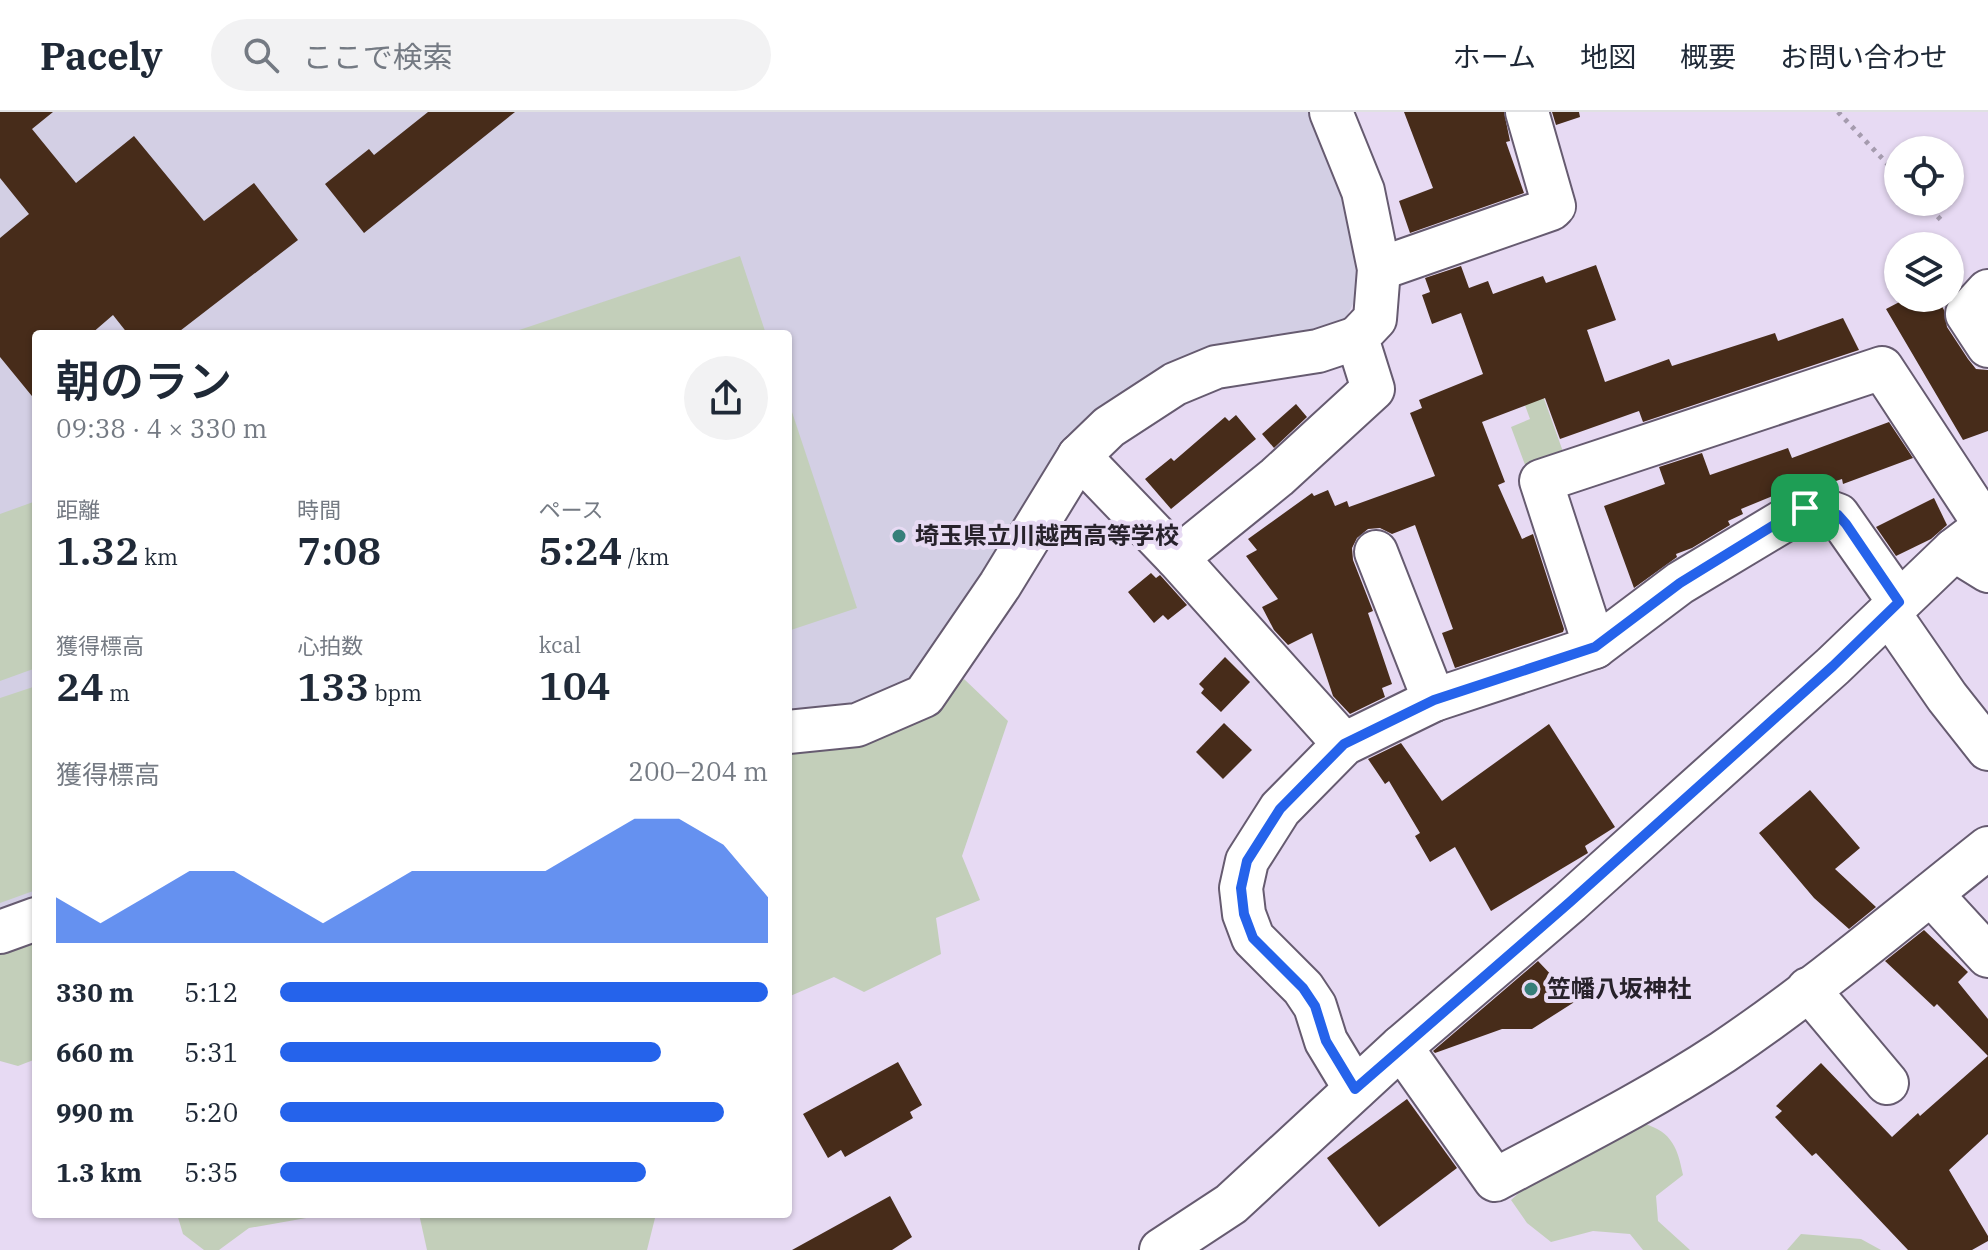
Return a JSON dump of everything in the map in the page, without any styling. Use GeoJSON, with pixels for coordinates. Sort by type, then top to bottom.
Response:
{"type":"FeatureCollection","features":[{"type":"Feature","properties":{"kind":"street"},"geometry":{"type":"LineString","coordinates":[[792,732],[857,725],[924,696],[1000,585],[1079,456],[1109,427],[1175,384],[1216,367],[1318,351],[1357,338],[1375,319],[1379,269],[1363,191],[1331,112]]}},
{"type":"Feature","properties":{"kind":"street"},"geometry":{"type":"LineString","coordinates":[[1379,269],[1554,206],[1527,112]]}},
{"type":"Feature","properties":{"kind":"street"},"geometry":{"type":"LineString","coordinates":[[1988,291],[1967,314],[1988,346]]}},
{"type":"Feature","properties":{"kind":"street"},"geometry":{"type":"LineString","coordinates":[[1177,558],[1277,477],[1373,389],[1357,338]]}},
{"type":"Feature","properties":{"kind":"street"},"geometry":{"type":"LineString","coordinates":[[1161,1250],[1231,1204],[1401,1047],[1570,902],[1894,608],[1979,542],[1882,368],[1541,481],[1595,647]]}},
{"type":"Feature","properties":{"kind":"street"},"geometry":{"type":"LineString","coordinates":[[1079,456],[1177,558],[1344,744]]}},
{"type":"Feature","properties":{"kind":"street"},"geometry":{"type":"LineString","coordinates":[[1355,1089],[1326,1041],[1315,1006],[1303,988],[1253,938],[1244,914],[1241,888],[1247,861],[1280,809],[1344,744],[1434,700],[1595,647],[1680,583],[1805,508],[1816,507],[1838,515],[1947,697],[1988,749]]}},
{"type":"Feature","properties":{"kind":"street"},"geometry":{"type":"LineString","coordinates":[[1376,552],[1434,700]]}},
{"type":"Feature","properties":{"kind":"street"},"geometry":{"type":"LineString","coordinates":[[1401,1047],[1495,1180],[1650,1098],[1725,1050],[1988,848]]}},
{"type":"Feature","properties":{"kind":"street"},"geometry":{"type":"LineString","coordinates":[[1931,894],[1988,956]]}},
{"type":"Feature","properties":{"kind":"street"},"geometry":{"type":"LineString","coordinates":[[0,932],[32,920]]}},
{"type":"Feature","properties":{"kind":"street"},"geometry":{"type":"LineString","coordinates":[[1808,989],[1887,1083]]}},
{"type":"Feature","properties":{"kind":"path"},"geometry":{"type":"LineString","coordinates":[[1838,112],[1884,160]]}},
{"type":"Feature","properties":{"kind":"path"},"geometry":{"type":"LineString","coordinates":[[1937,216],[1941,220]]}},
{"type":"Feature","properties":{"kind":"shaded area","name":"埼玉県立川越西高等学校"},"geometry":{"type":"Polygon","coordinates":[[[0,112],[1311,112],[1336,166],[1366,278],[1342,326],[1190,360],[981,586],[909,682],[860,704],[792,712],[792,330],[32,330],[32,913],[0,924],[0,112]]]}},
{"type":"Feature","properties":{"kind":"green space"},"geometry":{"type":"Polygon","coordinates":[[[740,256],[765,330],[519,330],[740,256]]]}},
{"type":"Feature","properties":{"kind":"green space"},"geometry":{"type":"Polygon","coordinates":[[[1529,357],[1566,460],[1528,473],[1511,427],[1530,419],[1510,364],[1529,357]]]}},
{"type":"Feature","properties":{"kind":"green space"},"geometry":{"type":"Polygon","coordinates":[[[792,412],[857,608],[792,630],[792,412]]]}},
{"type":"Feature","properties":{"kind":"green space"},"geometry":{"type":"Polygon","coordinates":[[[32,502],[32,669],[0,681],[0,514],[32,502]]]}},
{"type":"Feature","properties":{"kind":"green space"},"geometry":{"type":"Polygon","coordinates":[[[964,679],[1008,721],[962,856],[980,900],[936,918],[941,954],[864,992],[834,977],[792,995],[792,748],[873,738],[964,679]]]}},
{"type":"Feature","properties":{"kind":"green space"},"geometry":{"type":"Polygon","coordinates":[[[32,687],[32,891],[0,903],[0,698],[32,687]]]}},
{"type":"Feature","properties":{"kind":"green space"},"geometry":{"type":"Polygon","coordinates":[[[32,939],[32,1061],[18,1066],[0,1061],[0,950],[32,939]]]}},
{"type":"Feature","properties":{"kind":"green space"},"geometry":{"type":"Polygon","coordinates":[[[1638,1122],[1658,1129],[1675,1147],[1683,1175],[1656,1196],[1658,1221],[1690,1250],[1643,1250],[1630,1234],[1593,1231],[1551,1242],[1527,1223],[1511,1200],[1536,1178],[1614,1142],[1638,1122]]]}},
{"type":"Feature","properties":{"kind":"green space"},"geometry":{"type":"Polygon","coordinates":[[[178,1218],[306,1218],[249,1228],[219,1250],[204,1250],[183,1234],[178,1218]]]}},
{"type":"Feature","properties":{"kind":"green space"},"geometry":{"type":"Polygon","coordinates":[[[420,1218],[655,1218],[647,1250],[427,1250],[420,1218]]]}},
{"type":"Feature","properties":{"kind":"green space"},"geometry":{"type":"Polygon","coordinates":[[[1801,1234],[1861,1239],[1881,1250],[1787,1250],[1801,1234]]]}},
{"type":"Feature","properties":{"kind":"building"},"geometry":{"type":"Polygon","coordinates":[[[0,112],[53,112],[32,129],[76,183],[134,136],[204,221],[254,183],[298,240],[181,330],[125,330],[113,315],[96,330],[32,330],[32,396],[0,357],[0,238],[29,214],[0,178],[0,112]]]}},
{"type":"Feature","properties":{"kind":"building"},"geometry":{"type":"Polygon","coordinates":[[[428,112],[515,112],[364,233],[325,184],[369,149],[374,155],[428,112]]]}},
{"type":"Feature","properties":{"kind":"building"},"geometry":{"type":"Polygon","coordinates":[[[1404,112],[1504,112],[1510,141],[1506,142],[1524,193],[1410,233],[1399,201],[1433,188],[1404,112]]]}},
{"type":"Feature","properties":{"kind":"building"},"geometry":{"type":"Polygon","coordinates":[[[1552,112],[1579,112],[1580,117],[1556,125],[1552,112]]]}},
{"type":"Feature","properties":{"kind":"building"},"geometry":{"type":"Polygon","coordinates":[[[1596,265],[1616,320],[1587,330],[1605,382],[1669,359],[1672,366],[1775,333],[1778,341],[1843,318],[1859,350],[1643,422],[1639,411],[1560,439],[1545,398],[1482,422],[1505,482],[1498,485],[1522,539],[1533,534],[1563,632],[1455,668],[1442,633],[1453,629],[1415,525],[1392,534],[1380,528],[1368,529],[1357,538],[1352,548],[1353,560],[1373,611],[1368,613],[1392,684],[1382,688],[1385,697],[1350,714],[1333,696],[1312,633],[1288,645],[1274,630],[1262,607],[1278,599],[1246,556],[1257,550],[1248,539],[1312,493],[1314,496],[1328,490],[1335,506],[1347,501],[1349,507],[1435,476],[1410,413],[1422,408],[1419,400],[1483,374],[1461,313],[1432,324],[1422,295],[1430,292],[1425,278],[1461,266],[1469,288],[1488,281],[1493,294],[1543,276],[1546,283],[1596,265]]]}},
{"type":"Feature","properties":{"kind":"building"},"geometry":{"type":"Polygon","coordinates":[[[1888,312],[1944,312],[1947,327],[1968,359],[1976,369],[1988,370],[1988,431],[1963,440],[1888,312]]]}},
{"type":"Feature","properties":{"kind":"building"},"geometry":{"type":"Polygon","coordinates":[[[1296,404],[1307,417],[1274,448],[1262,434],[1296,404]]]}},
{"type":"Feature","properties":{"kind":"building"},"geometry":{"type":"Polygon","coordinates":[[[1236,415],[1256,439],[1171,509],[1145,479],[1171,458],[1174,461],[1225,417],[1229,421],[1236,415]]]}},
{"type":"Feature","properties":{"kind":"building"},"geometry":{"type":"Polygon","coordinates":[[[1889,422],[1913,458],[1843,484],[1842,479],[1830,483],[1828,478],[1802,484],[1741,509],[1743,514],[1728,521],[1730,525],[1676,554],[1677,557],[1634,588],[1604,506],[1665,484],[1659,467],[1702,453],[1710,475],[1788,448],[1792,458],[1889,422]]]}},
{"type":"Feature","properties":{"kind":"building"},"geometry":{"type":"Polygon","coordinates":[[[1934,498],[1947,525],[1931,539],[1896,556],[1876,527],[1934,498]]]}},
{"type":"Feature","properties":{"kind":"building"},"geometry":{"type":"Polygon","coordinates":[[[1151,573],[1156,578],[1160,575],[1187,605],[1168,620],[1163,615],[1154,623],[1128,592],[1151,573]]]}},
{"type":"Feature","properties":{"kind":"building"},"geometry":{"type":"Polygon","coordinates":[[[1225,657],[1250,682],[1221,712],[1201,693],[1204,689],[1199,684],[1225,657]]]}},
{"type":"Feature","properties":{"kind":"building"},"geometry":{"type":"Polygon","coordinates":[[[1224,723],[1252,750],[1223,779],[1196,752],[1224,723]]]}},
{"type":"Feature","properties":{"kind":"building"},"geometry":{"type":"Polygon","coordinates":[[[1549,724],[1615,827],[1585,846],[1588,853],[1491,911],[1455,847],[1430,862],[1415,836],[1420,833],[1389,781],[1385,784],[1368,759],[1401,743],[1442,801],[1549,724]]]}},
{"type":"Feature","properties":{"kind":"building"},"geometry":{"type":"Polygon","coordinates":[[[1810,790],[1860,848],[1835,869],[1876,907],[1849,929],[1814,898],[1759,833],[1810,790]]]}},
{"type":"Feature","properties":{"kind":"building"},"geometry":{"type":"Polygon","coordinates":[[[1924,930],[1968,972],[1958,982],[1988,1019],[1988,1056],[1937,1004],[1934,1007],[1885,961],[1924,930]]]}},
{"type":"Feature","properties":{"kind":"building"},"geometry":{"type":"Polygon","coordinates":[[[1538,961],[1576,1001],[1532,1029],[1502,1029],[1435,1053],[1433,1051],[1538,961]]]}},
{"type":"Feature","properties":{"kind":"building"},"geometry":{"type":"Polygon","coordinates":[[[1988,1056],[1988,1134],[1949,1170],[1988,1236],[1988,1241],[1972,1250],[1908,1250],[1816,1153],[1812,1156],[1775,1117],[1782,1111],[1776,1106],[1821,1063],[1892,1137],[1988,1056]]]}},
{"type":"Feature","properties":{"kind":"building"},"geometry":{"type":"Polygon","coordinates":[[[898,1062],[922,1105],[910,1112],[913,1118],[845,1157],[841,1150],[828,1158],[803,1114],[898,1062]]]}},
{"type":"Feature","properties":{"kind":"building"},"geometry":{"type":"Polygon","coordinates":[[[1407,1099],[1457,1168],[1379,1227],[1327,1158],[1407,1099]]]}},
{"type":"Feature","properties":{"kind":"building"},"geometry":{"type":"Polygon","coordinates":[[[890,1196],[912,1237],[892,1250],[792,1250],[890,1196]]]}},
{"type":"Feature","properties":{"kind":"place","name":"埼玉県立川越西高等学校"},"geometry":{"type":"Point","coordinates":[899,536]}},
{"type":"Feature","properties":{"kind":"place","name":"笠幡八坂神社"},"geometry":{"type":"Point","coordinates":[1531,989]}},
{"type":"Feature","properties":{"kind":"route"},"geometry":{"type":"LineString","coordinates":[[1816,507],[1838,515],[1899,602],[1833,666],[1570,902],[1355,1089],[1326,1041],[1315,1006],[1303,988],[1253,938],[1244,914],[1241,888],[1247,861],[1280,809],[1344,744],[1434,700],[1595,647],[1680,583],[1805,508],[1816,507]]}}]}
